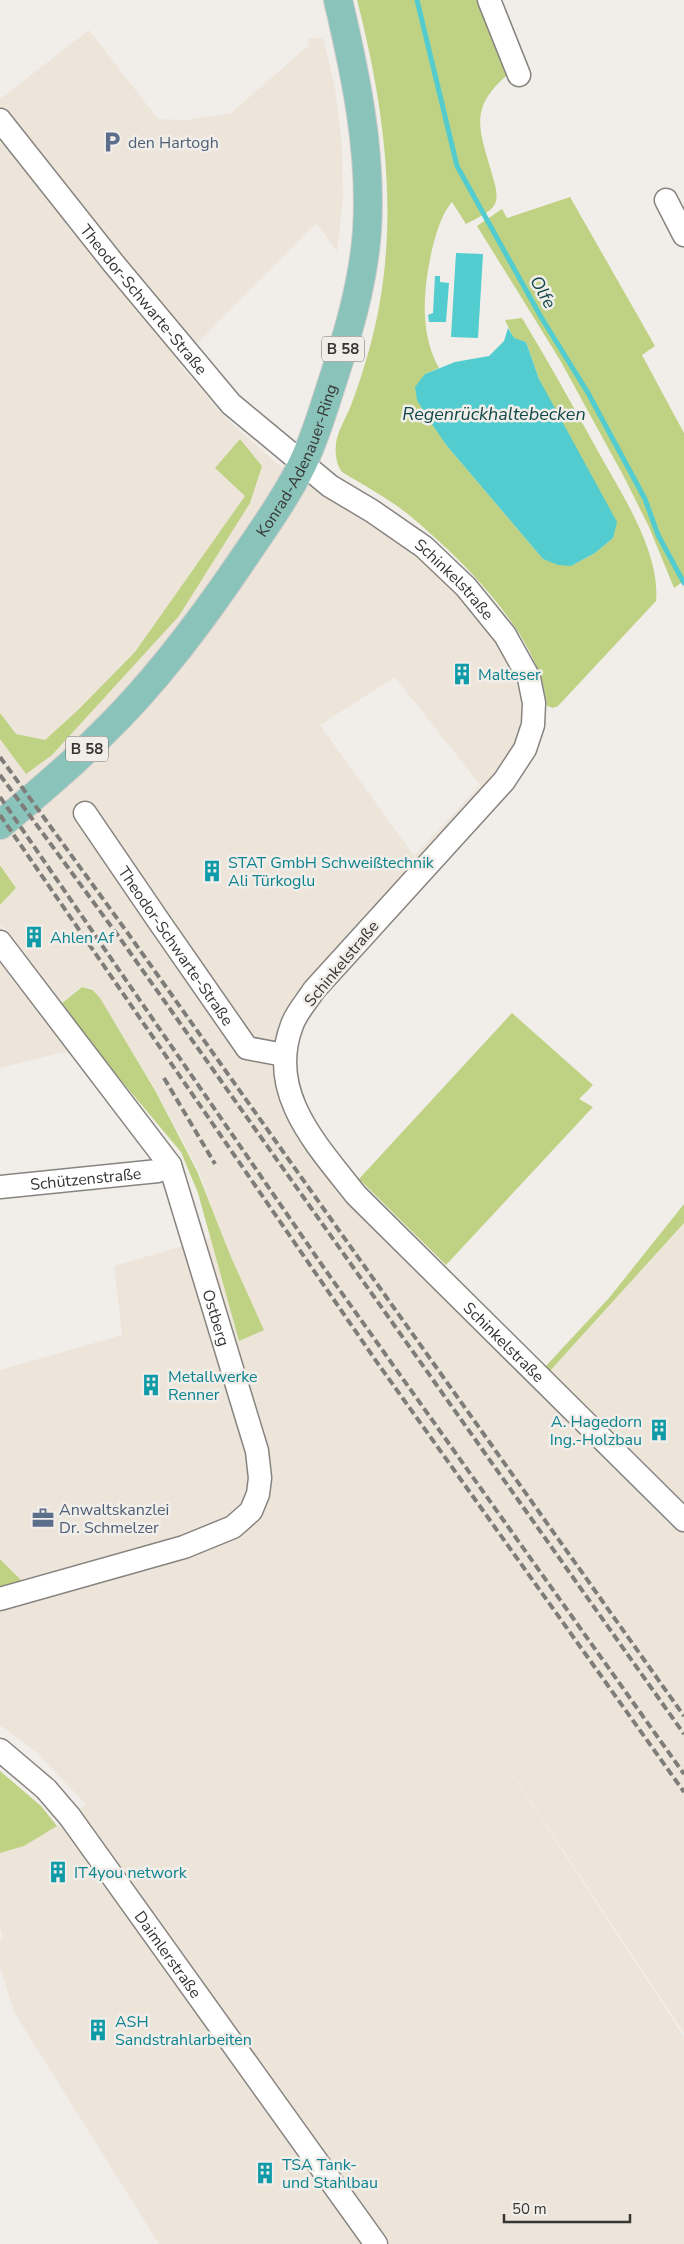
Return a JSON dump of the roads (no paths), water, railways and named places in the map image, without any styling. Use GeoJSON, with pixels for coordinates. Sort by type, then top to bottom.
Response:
{"type":"FeatureCollection","features":[{"type":"Feature","properties":{"kind":"main road","name":"Konrad-Adenauer-Ring"},"geometry":{"type":"LineString","coordinates":[[0,824],[58,776],[100,736],[166,665],[243,560],[302,464],[350,328],[361,277],[367,230],[367,176],[363,119],[338,0]]}},
{"type":"Feature","properties":{"kind":"street"},"geometry":{"type":"LineString","coordinates":[[489,0],[519,75]]}},
{"type":"Feature","properties":{"kind":"street","name":"Theodor-Schwarte-Straße"},"geometry":{"type":"LineString","coordinates":[[0,120],[114,264],[231,404],[302,464]]}},
{"type":"Feature","properties":{"kind":"street"},"geometry":{"type":"LineString","coordinates":[[666,200],[684,235]]}},
{"type":"Feature","properties":{"kind":"street","name":"Schinkelstraße"},"geometry":{"type":"LineString","coordinates":[[302,464],[330,486],[372,511],[424,548],[466,587],[505,635],[529,678],[534,703],[533,725],[525,749],[504,781],[314,990],[292,1024],[284,1055],[287,1087],[298,1113],[316,1143],[356,1195],[684,1520]]}},
{"type":"Feature","properties":{"kind":"street","name":"Theodor-Schwarte-Straße"},"geometry":{"type":"LineString","coordinates":[[85,813],[247,1048],[284,1055]]}},
{"type":"Feature","properties":{"kind":"street","name":"Ostberg"},"geometry":{"type":"LineString","coordinates":[[0,942],[170,1166],[257,1451],[260,1478],[258,1494],[251,1511],[233,1527],[184,1547],[0,1599]]}},
{"type":"Feature","properties":{"kind":"street","name":"Schützenstraße"},"geometry":{"type":"LineString","coordinates":[[0,1187],[158,1171],[170,1166]]}},
{"type":"Feature","properties":{"kind":"street","name":"Daimlerstraße"},"geometry":{"type":"LineString","coordinates":[[0,1750],[46,1789],[70,1817],[376,2244]]}},
{"type":"Feature","properties":{"kind":"water"},"geometry":{"type":"Polygon","coordinates":[[[456,253],[483,254],[478,338],[451,337],[456,253]]]}},
{"type":"Feature","properties":{"kind":"water"},"geometry":{"type":"Polygon","coordinates":[[[435,276],[440,276],[440,282],[449,283],[446,322],[429,322],[428,315],[433,313],[435,276]]]}},
{"type":"Feature","properties":{"kind":"water","name":"Regenrückhaltebecken"},"geometry":{"type":"Polygon","coordinates":[[[508,328],[514,338],[526,342],[539,379],[617,522],[613,538],[595,553],[571,566],[558,565],[543,559],[447,446],[417,400],[415,387],[425,374],[455,362],[489,356],[504,341],[508,328]]]}},
{"type":"Feature","properties":{"kind":"waterway","name":"Olfe"},"geometry":{"type":"LineString","coordinates":[[417,0],[457,166],[541,317],[588,393],[645,499],[658,535],[684,583]]}},
{"type":"Feature","properties":{"kind":"railway"},"geometry":{"type":"LineString","coordinates":[[0,757],[127,932],[684,1716]]}},
{"type":"Feature","properties":{"kind":"railway"},"geometry":{"type":"LineString","coordinates":[[0,775],[119,937],[684,1734]]}},
{"type":"Feature","properties":{"kind":"railway"},"geometry":{"type":"LineString","coordinates":[[0,797],[324,1268],[684,1774]]}},
{"type":"Feature","properties":{"kind":"railway"},"geometry":{"type":"LineString","coordinates":[[0,815],[374,1358],[684,1792]]}},
{"type":"Feature","properties":{"kind":"railway"},"geometry":{"type":"LineString","coordinates":[[164,1078],[215,1164]]}},
{"type":"Feature","properties":{"kind":"place","name":"den Hartogh"},"geometry":{"type":"Point","coordinates":[112,142]}},
{"type":"Feature","properties":{"kind":"place","name":"Malteser"},"geometry":{"type":"Point","coordinates":[462,674]}},
{"type":"Feature","properties":{"kind":"place","name":"STAT GmbH Schweißtechnik Ali Türkoglu"},"geometry":{"type":"Point","coordinates":[212,871]}},
{"type":"Feature","properties":{"kind":"place","name":"Ahlen Af"},"geometry":{"type":"Point","coordinates":[34,937]}},
{"type":"Feature","properties":{"kind":"place","name":"Metallwerke Renner"},"geometry":{"type":"Point","coordinates":[151,1385]}},
{"type":"Feature","properties":{"kind":"place","name":"A. Hagedorn Ing.-Holzbau"},"geometry":{"type":"Point","coordinates":[659,1430]}},
{"type":"Feature","properties":{"kind":"place","name":"Anwaltskanzlei Dr. Schmelzer"},"geometry":{"type":"Point","coordinates":[43,1518]}},
{"type":"Feature","properties":{"kind":"place","name":"IT4you network"},"geometry":{"type":"Point","coordinates":[58,1872]}},
{"type":"Feature","properties":{"kind":"place","name":"ASH Sandstrahlarbeiten"},"geometry":{"type":"Point","coordinates":[98,2030]}},
{"type":"Feature","properties":{"kind":"place","name":"TSA Tank- und Stahlbau"},"geometry":{"type":"Point","coordinates":[265,2173]}}]}
